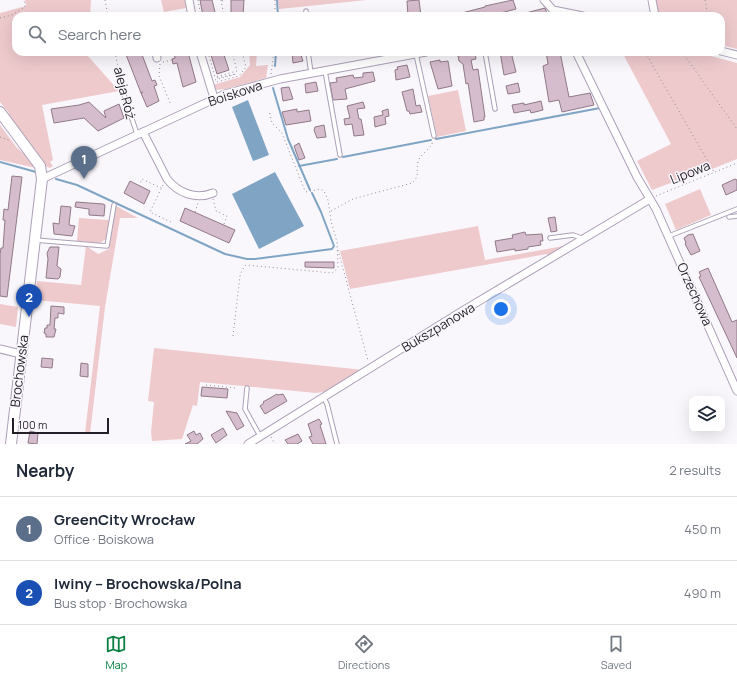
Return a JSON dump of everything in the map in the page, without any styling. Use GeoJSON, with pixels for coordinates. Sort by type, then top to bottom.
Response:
{"type":"FeatureCollection","features":[{"type":"Feature","properties":{"kind":"street"},"geometry":{"type":"LineString","coordinates":[[189,0],[191,12]]}},
{"type":"Feature","properties":{"kind":"street"},"geometry":{"type":"LineString","coordinates":[[652,0],[654,12]]}},
{"type":"Feature","properties":{"kind":"street"},"geometry":{"type":"LineString","coordinates":[[547,1],[554,12]]}},
{"type":"Feature","properties":{"kind":"street"},"geometry":{"type":"LineString","coordinates":[[725,52],[737,55]]}},
{"type":"Feature","properties":{"kind":"street"},"geometry":{"type":"LineString","coordinates":[[201,56],[208,85],[214,98]]}},
{"type":"Feature","properties":{"kind":"street","name":"Boiskowa"},"geometry":{"type":"LineString","coordinates":[[42,179],[214,98],[272,81],[405,56]]}},
{"type":"Feature","properties":{"kind":"street","name":"Orzechowa"},"geometry":{"type":"LineString","coordinates":[[578,56],[637,177],[669,236],[737,390]]}},
{"type":"Feature","properties":{"kind":"street","name":"Brochowska"},"geometry":{"type":"LineString","coordinates":[[0,112],[40,166],[42,179],[11,444]]}},
{"type":"Feature","properties":{"kind":"street"},"geometry":{"type":"LineString","coordinates":[[140,133],[171,184],[181,192],[198,196],[213,195]]}},
{"type":"Feature","properties":{"kind":"street","name":"Bukszpanowa"},"geometry":{"type":"LineString","coordinates":[[248,444],[367,370],[585,240],[650,199]]}},
{"type":"Feature","properties":{"kind":"street"},"geometry":{"type":"LineString","coordinates":[[0,349],[21,354]]}},
{"type":"Feature","properties":{"kind":"lane"},"geometry":{"type":"LineString","coordinates":[[309,56],[311,73]]}},
{"type":"Feature","properties":{"kind":"lane"},"geometry":{"type":"LineString","coordinates":[[416,56],[434,136]]}},
{"type":"Feature","properties":{"kind":"lane"},"geometry":{"type":"LineString","coordinates":[[486,56],[496,110]]}},
{"type":"Feature","properties":{"kind":"lane"},"geometry":{"type":"LineString","coordinates":[[325,71],[340,155]]}},
{"type":"Feature","properties":{"kind":"lane","name":"aleja Róż"},"geometry":{"type":"LineString","coordinates":[[123,92],[140,133]]}},
{"type":"Feature","properties":{"kind":"lane"},"geometry":{"type":"LineString","coordinates":[[34,240],[107,246],[114,205]]}},
{"type":"Feature","properties":{"kind":"lane"},"geometry":{"type":"LineString","coordinates":[[669,236],[737,209]]}},
{"type":"Feature","properties":{"kind":"lane"},"geometry":{"type":"LineString","coordinates":[[729,217],[737,217]]}},
{"type":"Feature","properties":{"kind":"lane"},"geometry":{"type":"LineString","coordinates":[[550,238],[573,235],[585,240]]}},
{"type":"Feature","properties":{"kind":"lane"},"geometry":{"type":"LineString","coordinates":[[247,388],[245,409],[260,436]]}},
{"type":"Feature","properties":{"kind":"lane"},"geometry":{"type":"LineString","coordinates":[[324,398],[327,404],[337,444]]}},
{"type":"Feature","properties":{"kind":"path"},"geometry":{"type":"LineString","coordinates":[[18,12],[25,7],[24,0]]}},
{"type":"Feature","properties":{"kind":"path"},"geometry":{"type":"LineString","coordinates":[[105,0],[107,12]]}},
{"type":"Feature","properties":{"kind":"path"},"geometry":{"type":"LineString","coordinates":[[198,0],[200,12]]}},
{"type":"Feature","properties":{"kind":"path"},"geometry":{"type":"LineString","coordinates":[[223,12],[221,0],[226,0]]}},
{"type":"Feature","properties":{"kind":"path"},"geometry":{"type":"LineString","coordinates":[[275,0],[275,12]]}},
{"type":"Feature","properties":{"kind":"path"},"geometry":{"type":"LineString","coordinates":[[704,0],[707,12]]}},
{"type":"Feature","properties":{"kind":"path"},"geometry":{"type":"LineString","coordinates":[[0,18],[12,14]]}},
{"type":"Feature","properties":{"kind":"path","name":"aleja Róż"},"geometry":{"type":"LineString","coordinates":[[116,56],[123,92]]}},
{"type":"Feature","properties":{"kind":"path"},"geometry":{"type":"LineString","coordinates":[[209,56],[215,77],[237,71],[233,56]]}},
{"type":"Feature","properties":{"kind":"path"},"geometry":{"type":"LineString","coordinates":[[208,85],[240,76],[246,67],[243,56]]}},
{"type":"Feature","properties":{"kind":"path"},"geometry":{"type":"LineString","coordinates":[[272,81],[274,56]]}},
{"type":"Feature","properties":{"kind":"path"},"geometry":{"type":"LineString","coordinates":[[647,56],[714,172]]}},
{"type":"Feature","properties":{"kind":"path"},"geometry":{"type":"LineString","coordinates":[[685,56],[737,129]]}},
{"type":"Feature","properties":{"kind":"path"},"geometry":{"type":"LineString","coordinates":[[171,105],[159,76],[158,58],[172,60]]}},
{"type":"Feature","properties":{"kind":"path"},"geometry":{"type":"LineString","coordinates":[[216,79],[236,74],[216,79]]}},
{"type":"Feature","properties":{"kind":"path"},"geometry":{"type":"LineString","coordinates":[[269,110],[272,123],[282,133],[305,191],[308,192],[317,189],[324,191],[328,200],[338,250],[366,349],[368,360],[367,370]]}},
{"type":"Feature","properties":{"kind":"path"},"geometry":{"type":"LineString","coordinates":[[330,211],[353,199],[412,183],[417,179],[418,161],[433,144],[434,136]]}},
{"type":"Feature","properties":{"kind":"path"},"geometry":{"type":"LineString","coordinates":[[0,137],[15,143]]}},
{"type":"Feature","properties":{"kind":"path","name":"Lipowa"},"geometry":{"type":"LineString","coordinates":[[650,199],[737,163]]}},
{"type":"Feature","properties":{"kind":"path"},"geometry":{"type":"LineString","coordinates":[[139,186],[142,179],[162,188]]}},
{"type":"Feature","properties":{"kind":"path"},"geometry":{"type":"LineString","coordinates":[[164,183],[150,212],[171,222]]}},
{"type":"Feature","properties":{"kind":"path"},"geometry":{"type":"LineString","coordinates":[[213,195],[216,211],[227,216],[224,224]]}},
{"type":"Feature","properties":{"kind":"path"},"geometry":{"type":"LineString","coordinates":[[195,212],[198,204],[198,196]]}},
{"type":"Feature","properties":{"kind":"path"},"geometry":{"type":"LineString","coordinates":[[233,336],[240,276],[243,267],[248,264],[332,273],[338,268],[338,250]]}},
{"type":"Feature","properties":{"kind":"path"},"geometry":{"type":"LineString","coordinates":[[206,385],[236,388]]}},
{"type":"Feature","properties":{"kind":"shaded area"},"geometry":{"type":"Polygon","coordinates":[[[25,0],[91,0],[90,12],[12,12],[12,56],[88,56],[119,91],[42,105],[53,160],[50,162],[53,166],[50,168],[43,165],[6,116],[9,113],[0,102],[0,13],[26,6],[25,0]]]}},
{"type":"Feature","properties":{"kind":"shaded area"},"geometry":{"type":"Polygon","coordinates":[[[161,0],[185,0],[186,8],[164,12],[161,0]]]}},
{"type":"Feature","properties":{"kind":"shaded area"},"geometry":{"type":"Polygon","coordinates":[[[278,0],[367,0],[279,9],[278,0]]]}},
{"type":"Feature","properties":{"kind":"shaded area"},"geometry":{"type":"Polygon","coordinates":[[[654,0],[737,0],[737,49],[725,46],[725,12],[657,12],[654,0]]]}},
{"type":"Feature","properties":{"kind":"shaded area"},"geometry":{"type":"Polygon","coordinates":[[[249,56],[257,56],[256,66],[268,65],[266,78],[226,89],[215,90],[213,85],[240,77],[250,65],[249,56]]]}},
{"type":"Feature","properties":{"kind":"shaded area"},"geometry":{"type":"Polygon","coordinates":[[[624,56],[711,56],[737,63],[737,159],[690,178],[689,176],[652,190],[637,161],[671,144],[624,56]]]}},
{"type":"Feature","properties":{"kind":"shaded area"},"geometry":{"type":"Polygon","coordinates":[[[458,90],[466,131],[437,137],[428,96],[458,90]]]}},
{"type":"Feature","properties":{"kind":"shaded area"},"geometry":{"type":"Polygon","coordinates":[[[0,125],[17,148],[33,161],[36,168],[0,160],[0,125]]]}},
{"type":"Feature","properties":{"kind":"shaded area"},"geometry":{"type":"Polygon","coordinates":[[[700,189],[711,215],[676,230],[665,204],[700,189]]]}},
{"type":"Feature","properties":{"kind":"shaded area"},"geometry":{"type":"Polygon","coordinates":[[[116,206],[138,218],[120,218],[105,307],[90,434],[85,433],[100,306],[35,300],[37,281],[81,285],[86,246],[98,254],[109,249],[116,206]]]}},
{"type":"Feature","properties":{"kind":"shaded area"},"geometry":{"type":"Polygon","coordinates":[[[79,218],[109,220],[106,239],[100,243],[77,241],[79,218]]]}},
{"type":"Feature","properties":{"kind":"shaded area"},"geometry":{"type":"Polygon","coordinates":[[[478,226],[485,260],[569,245],[550,257],[547,254],[350,289],[340,251],[478,226]]]}},
{"type":"Feature","properties":{"kind":"shaded area"},"geometry":{"type":"Polygon","coordinates":[[[0,304],[18,307],[16,327],[0,324],[0,304]]]}},
{"type":"Feature","properties":{"kind":"shaded area"},"geometry":{"type":"Polygon","coordinates":[[[154,348],[364,370],[329,391],[316,393],[200,382],[197,406],[193,405],[182,439],[152,441],[151,432],[154,402],[148,401],[154,348]]]}},
{"type":"Feature","properties":{"kind":"water"},"geometry":{"type":"Polygon","coordinates":[[[248,100],[269,155],[253,161],[232,107],[248,100]]]}},
{"type":"Feature","properties":{"kind":"water"},"geometry":{"type":"Polygon","coordinates":[[[275,172],[304,226],[259,249],[232,194],[275,172]]]}},
{"type":"Feature","properties":{"kind":"building"},"geometry":{"type":"Polygon","coordinates":[[[200,0],[212,0],[215,12],[202,12],[200,0]]]}},
{"type":"Feature","properties":{"kind":"building"},"geometry":{"type":"Polygon","coordinates":[[[231,0],[244,0],[243,12],[231,12],[231,0]]]}},
{"type":"Feature","properties":{"kind":"building"},"geometry":{"type":"Polygon","coordinates":[[[419,0],[420,12],[408,12],[407,1],[419,0]]]}},
{"type":"Feature","properties":{"kind":"building"},"geometry":{"type":"Polygon","coordinates":[[[513,0],[516,9],[504,12],[466,12],[513,0]]]}},
{"type":"Feature","properties":{"kind":"building"},"geometry":{"type":"Polygon","coordinates":[[[545,8],[546,12],[530,12],[545,8]]]}},
{"type":"Feature","properties":{"kind":"building"},"geometry":{"type":"Polygon","coordinates":[[[127,56],[143,56],[152,81],[155,80],[157,85],[154,86],[159,101],[147,107],[127,56]]]}},
{"type":"Feature","properties":{"kind":"building"},"geometry":{"type":"Polygon","coordinates":[[[175,56],[189,56],[196,82],[183,87],[177,63],[173,64],[172,59],[175,58],[175,56]]]}},
{"type":"Feature","properties":{"kind":"building"},"geometry":{"type":"Polygon","coordinates":[[[211,56],[224,56],[229,70],[217,74],[211,56]]]}},
{"type":"Feature","properties":{"kind":"building"},"geometry":{"type":"Polygon","coordinates":[[[292,56],[301,56],[303,61],[293,63],[292,56]]]}},
{"type":"Feature","properties":{"kind":"building"},"geometry":{"type":"Polygon","coordinates":[[[458,56],[476,56],[476,59],[471,60],[473,70],[478,69],[485,117],[484,120],[474,122],[468,83],[466,84],[463,64],[459,61],[458,56]]]}},
{"type":"Feature","properties":{"kind":"building"},"geometry":{"type":"Polygon","coordinates":[[[501,56],[512,56],[516,72],[504,75],[501,56]]]}},
{"type":"Feature","properties":{"kind":"building"},"geometry":{"type":"Polygon","coordinates":[[[547,56],[561,56],[569,97],[590,93],[594,105],[562,112],[559,100],[549,102],[543,66],[548,64],[547,56]]]}},
{"type":"Feature","properties":{"kind":"building"},"geometry":{"type":"Polygon","coordinates":[[[440,60],[440,62],[448,61],[452,86],[438,89],[430,62],[440,60]]]}},
{"type":"Feature","properties":{"kind":"building"},"geometry":{"type":"Polygon","coordinates":[[[407,65],[410,77],[396,80],[395,70],[398,69],[397,67],[407,65]]]}},
{"type":"Feature","properties":{"kind":"building"},"geometry":{"type":"Polygon","coordinates":[[[373,72],[375,81],[345,89],[347,99],[333,100],[330,83],[337,82],[336,78],[353,75],[354,78],[363,77],[363,73],[373,72]]]}},
{"type":"Feature","properties":{"kind":"building"},"geometry":{"type":"Polygon","coordinates":[[[316,82],[318,91],[306,93],[305,84],[316,82]]]}},
{"type":"Feature","properties":{"kind":"building"},"geometry":{"type":"Polygon","coordinates":[[[518,83],[520,92],[508,94],[506,86],[518,83]]]}},
{"type":"Feature","properties":{"kind":"building"},"geometry":{"type":"Polygon","coordinates":[[[289,87],[293,99],[283,101],[281,88],[289,87]]]}},
{"type":"Feature","properties":{"kind":"building"},"geometry":{"type":"Polygon","coordinates":[[[413,89],[416,106],[420,105],[422,112],[410,114],[409,111],[407,111],[402,92],[413,89]]]}},
{"type":"Feature","properties":{"kind":"building"},"geometry":{"type":"Polygon","coordinates":[[[541,101],[543,110],[531,113],[530,110],[514,113],[512,105],[524,103],[524,105],[541,101]]]}},
{"type":"Feature","properties":{"kind":"building"},"geometry":{"type":"Polygon","coordinates":[[[89,102],[106,118],[104,111],[119,104],[124,118],[98,131],[84,118],[54,123],[51,109],[89,102]]]}},
{"type":"Feature","properties":{"kind":"building"},"geometry":{"type":"Polygon","coordinates":[[[363,102],[365,108],[357,109],[359,119],[361,119],[364,135],[354,136],[352,124],[345,125],[344,119],[350,118],[347,106],[363,102]]]}},
{"type":"Feature","properties":{"kind":"building"},"geometry":{"type":"Polygon","coordinates":[[[297,109],[297,112],[309,110],[311,121],[286,125],[282,112],[297,109]]]}},
{"type":"Feature","properties":{"kind":"building"},"geometry":{"type":"Polygon","coordinates":[[[388,109],[389,116],[385,117],[386,124],[375,127],[374,117],[383,115],[382,111],[388,109]]]}},
{"type":"Feature","properties":{"kind":"building"},"geometry":{"type":"Polygon","coordinates":[[[324,125],[326,137],[317,138],[314,130],[315,127],[324,125]]]}},
{"type":"Feature","properties":{"kind":"building"},"geometry":{"type":"Polygon","coordinates":[[[299,143],[305,158],[299,160],[294,146],[299,143]]]}},
{"type":"Feature","properties":{"kind":"building"},"geometry":{"type":"Polygon","coordinates":[[[12,176],[22,177],[7,297],[0,296],[0,254],[1,248],[3,248],[5,220],[3,220],[4,209],[8,210],[12,176]]]}},
{"type":"Feature","properties":{"kind":"building"},"geometry":{"type":"Polygon","coordinates":[[[735,179],[737,180],[737,190],[726,195],[722,185],[735,179]]]}},
{"type":"Feature","properties":{"kind":"building"},"geometry":{"type":"Polygon","coordinates":[[[130,181],[150,191],[144,204],[124,193],[130,181]]]}},
{"type":"Feature","properties":{"kind":"building"},"geometry":{"type":"Polygon","coordinates":[[[76,202],[105,205],[104,216],[89,215],[89,209],[75,207],[76,202]]]}},
{"type":"Feature","properties":{"kind":"building"},"geometry":{"type":"Polygon","coordinates":[[[61,206],[71,207],[69,225],[75,226],[72,236],[54,234],[53,223],[59,224],[61,206]]]}},
{"type":"Feature","properties":{"kind":"building"},"geometry":{"type":"Polygon","coordinates":[[[185,208],[235,230],[229,243],[180,221],[185,208]]]}},
{"type":"Feature","properties":{"kind":"building"},"geometry":{"type":"Polygon","coordinates":[[[555,217],[557,231],[551,232],[548,218],[555,217]]]}},
{"type":"Feature","properties":{"kind":"building"},"geometry":{"type":"Polygon","coordinates":[[[525,232],[526,235],[542,234],[543,241],[540,241],[541,245],[528,247],[528,249],[515,251],[515,249],[497,252],[495,241],[513,238],[512,235],[525,232]]]}},
{"type":"Feature","properties":{"kind":"building"},"geometry":{"type":"Polygon","coordinates":[[[693,234],[700,251],[691,255],[685,244],[684,238],[693,234]]]}},
{"type":"Feature","properties":{"kind":"building"},"geometry":{"type":"Polygon","coordinates":[[[50,247],[59,247],[57,266],[61,269],[60,277],[58,279],[46,278],[48,259],[47,253],[50,247]]]}},
{"type":"Feature","properties":{"kind":"building"},"geometry":{"type":"Polygon","coordinates":[[[305,262],[334,262],[334,268],[305,267],[305,262]]]}},
{"type":"Feature","properties":{"kind":"building"},"geometry":{"type":"Polygon","coordinates":[[[708,268],[732,322],[737,320],[737,358],[699,277],[701,276],[699,272],[708,268]]]}},
{"type":"Feature","properties":{"kind":"building"},"geometry":{"type":"Polygon","coordinates":[[[51,306],[64,307],[64,314],[58,313],[58,318],[55,318],[54,329],[56,329],[54,337],[46,337],[46,334],[44,333],[47,325],[50,325],[51,306]]]}},
{"type":"Feature","properties":{"kind":"building"},"geometry":{"type":"Polygon","coordinates":[[[42,358],[53,359],[52,368],[41,367],[42,358]]]}},
{"type":"Feature","properties":{"kind":"building"},"geometry":{"type":"Polygon","coordinates":[[[81,363],[88,364],[88,377],[80,376],[81,363]]]}},
{"type":"Feature","properties":{"kind":"building"},"geometry":{"type":"Polygon","coordinates":[[[202,387],[228,389],[227,398],[201,396],[202,387]]]}},
{"type":"Feature","properties":{"kind":"building"},"geometry":{"type":"Polygon","coordinates":[[[277,394],[283,394],[287,401],[265,414],[260,406],[264,403],[263,402],[277,394]]]}},
{"type":"Feature","properties":{"kind":"building"},"geometry":{"type":"Polygon","coordinates":[[[226,411],[237,413],[244,426],[237,430],[226,411]]]}},
{"type":"Feature","properties":{"kind":"building"},"geometry":{"type":"Polygon","coordinates":[[[319,419],[322,424],[320,425],[326,444],[313,444],[309,437],[312,436],[308,424],[319,419]]]}},
{"type":"Feature","properties":{"kind":"building"},"geometry":{"type":"Polygon","coordinates":[[[223,428],[227,435],[216,443],[211,435],[223,428]]]}},
{"type":"Feature","properties":{"kind":"building"},"geometry":{"type":"Polygon","coordinates":[[[30,431],[38,433],[37,444],[28,443],[30,431]]]}},
{"type":"Feature","properties":{"kind":"building"},"geometry":{"type":"Polygon","coordinates":[[[194,431],[196,435],[200,433],[203,439],[197,444],[185,444],[191,441],[187,435],[194,431]]]}},
{"type":"Feature","properties":{"kind":"building"},"geometry":{"type":"Polygon","coordinates":[[[298,434],[302,441],[297,444],[288,444],[285,440],[298,434]]]}},
{"type":"Feature","properties":{"kind":"waterway"},"geometry":{"type":"LineString","coordinates":[[277,0],[278,12]]}},
{"type":"Feature","properties":{"kind":"waterway"},"geometry":{"type":"LineString","coordinates":[[275,66],[276,56]]}},
{"type":"Feature","properties":{"kind":"waterway"},"geometry":{"type":"LineString","coordinates":[[273,88],[288,139],[310,190]]}},
{"type":"Feature","properties":{"kind":"waterway"},"geometry":{"type":"LineString","coordinates":[[436,139],[600,108]]}},
{"type":"Feature","properties":{"kind":"waterway"},"geometry":{"type":"LineString","coordinates":[[343,157],[431,140]]}},
{"type":"Feature","properties":{"kind":"waterway"},"geometry":{"type":"LineString","coordinates":[[299,166],[337,159]]}},
{"type":"Feature","properties":{"kind":"waterway"},"geometry":{"type":"LineString","coordinates":[[0,162],[36,172]]}},
{"type":"Feature","properties":{"kind":"waterway"},"geometry":{"type":"LineString","coordinates":[[56,179],[77,185],[225,254],[247,259],[332,249],[334,246],[312,193]]}},
{"type":"Feature","properties":{"kind":"place","name":"GreenCity Wrocław"},"geometry":{"type":"Point","coordinates":[84,179]}},
{"type":"Feature","properties":{"kind":"place","name":"Iwiny – Brochowska/Polna"},"geometry":{"type":"Point","coordinates":[29,317]}}]}
